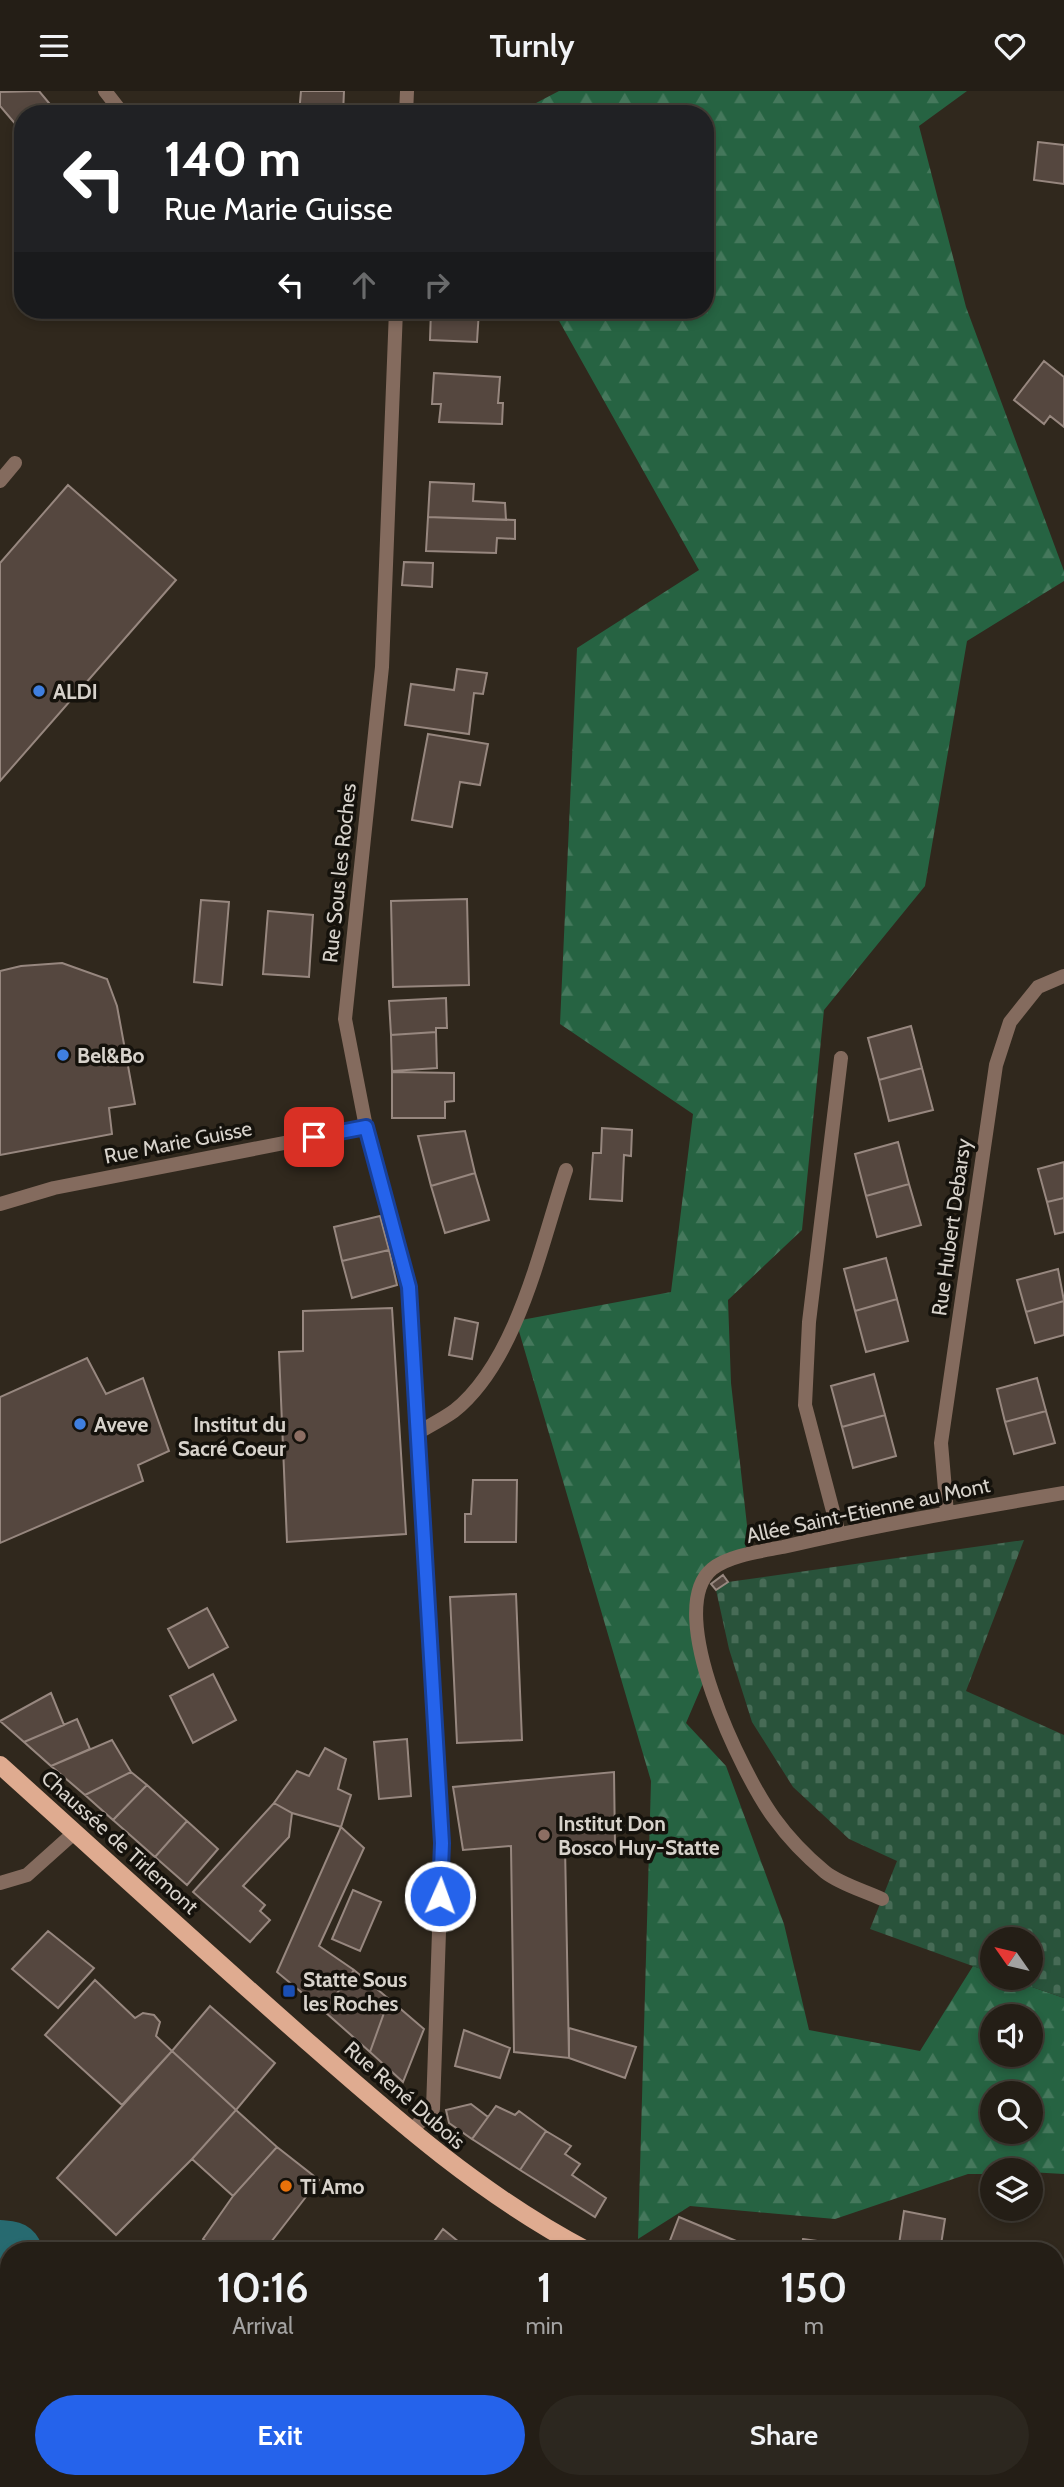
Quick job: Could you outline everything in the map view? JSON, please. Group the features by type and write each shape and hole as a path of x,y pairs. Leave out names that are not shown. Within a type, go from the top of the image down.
{"main road":[{"name":"Chaussée de Tirlemont","path":"0,1765 209,1953"},
{"name":"Rue René Dubois","path":"209,1953 410,2132 497,2198 571,2242"}],"street":[{"path":"105,91 116,105"},
{"name":"Rue Sous les Roches","path":"396,319 382,667 345,1019 366,1127 409,1287 442,1843 433,2109 410,2132"},
{"path":"0,481 15,463"},
{"name":"Rue Hubert Debarsy","path":"947,1513 941,1443 996,1065 1010,1022 1038,987 1064,976"},
{"path":"839,1534 805,1405 808,1322 841,1058"},
{"name":"Rue Marie Guisse","path":"0,1204 54,1188 366,1127"},
{"path":"417,1433 455,1410 490,1370 516,1321 566,1170"},
{"name":"Allée Saint-Etienne au Mont","path":"882,1899 826,1874 774,1818 732,1746 707,1674 695,1616 699,1589 712,1569 760,1552 947,1513 1064,1493"},
{"path":"0,1883 27,1875 75,1832"}],"green space":[{"path":"559,91 967,91 919,126 966,307 1064,571 1064,581 967,641 925,886 824,1010 802,1230 728,1300 731,1383 749,1543 735,1559 722,1564 699,1589 707,1674 686,1723 726,1766 784,1924 809,2030 920,2051 973,1966 980,1969 980,1990 1041,1990 1064,1998 1064,2174 1043,2173 1043,2158 980,2158 980,2174 968,2174 835,2219 690,2206 638,2239 651,1781 516,1321 671,1292 693,1114 560,1024 577,648 699,570 558,319 714,319 714,105 532,105"},
{"path":"1024,1540 966,1691 1064,1735 1064,1998 1041,1990 1043,1990 1043,1927 980,1927 980,1969 870,1929 897,1861 849,1839 793,1787 752,1722 729,1649 716,1590 728,1582"},
{"path":"0,2236 34,2242 0,2242"}],"building":[{"path":"39,91 51,105 14,105 14,122 0,106 0,92"},
{"path":"301,91 344,91 343,105 300,105"},
{"path":"1038,142 1064,145 1064,184 1034,180"},
{"path":"431,319 478,319 477,342 430,340"},
{"path":"1044,361 1064,377 1064,427 1050,416 1044,424 1014,400"},
{"path":"434,373 500,377 498,403 503,403 502,424 439,422 441,404 432,404"},
{"path":"430,482 474,484 473,501 505,503 506,520 428,517"},
{"name":"ALDI","path":"68,485 176,580 0,781 0,563"},
{"path":"428,517 515,520 515,539 497,538 496,553 426,551"},
{"path":"404,562 433,563 432,587 402,585"},
{"path":"457,669 487,673 483,694 474,693 469,734 405,725 411,684 454,690"},
{"path":"428,734 488,744 480,785 460,782 452,827 412,820"},
{"path":"467,899 469,985 393,987 391,901"},
{"path":"201,900 229,902 222,985 194,982"},
{"path":"268,911 313,915 309,977 263,974"},
{"name":"Bel&Bo","path":"62,963 107,979 117,1006 135,1104 109,1108 112,1134 0,1155 0,971 21,966"},
{"path":"446,998 447,1028 436,1028 436,1032 391,1035 389,1001"},
{"path":"911,1026 922,1068 879,1080 868,1038"},
{"path":"436,1032 437,1068 392,1071 391,1035"},
{"path":"922,1068 933,1110 889,1121 879,1080"},
{"path":"392,1072 454,1073 454,1101 445,1102 445,1118 392,1118"},
{"path":"602,1128 632,1130 631,1156 624,1155 622,1201 590,1199 593,1153 601,1153"},
{"path":"465,1131 475,1173 431,1186 418,1136"},
{"path":"898,1142 909,1184 866,1196 855,1154"},
{"path":"1064,1162 1064,1198 1047,1202 1038,1169"},
{"path":"475,1173 489,1220 445,1233 431,1186"},
{"path":"909,1184 921,1225 877,1237 866,1196"},
{"path":"1064,1198 1064,1232 1055,1234 1047,1202"},
{"path":"380,1216 389,1250 342,1261 334,1227"},
{"path":"389,1250 397,1285 352,1298 342,1261"},
{"path":"886,1258 897,1299 855,1311 844,1269"},
{"path":"1058,1269 1064,1301 1026,1312 1017,1280"},
{"path":"897,1299 908,1341 866,1352 855,1311"},
{"path":"1064,1301 1064,1335 1035,1343 1026,1312"},
{"path":"392,1308 406,1534 287,1542 279,1352 303,1351 303,1311"},
{"path":"455,1318 478,1323 472,1359 449,1355"},
{"name":"Aveve","path":"87,1358 106,1394 143,1378 169,1451 138,1465 143,1481 0,1543 0,1397"},
{"path":"874,1374 885,1415 842,1427 831,1386"},
{"path":"1037,1378 1046,1411 1005,1422 997,1389"},
{"path":"1046,1411 1055,1443 1014,1454 1005,1422"},
{"path":"885,1415 896,1456 853,1468 842,1427"},
{"path":"473,1480 517,1480 516,1542 465,1542 465,1514 471,1514"},
{"path":"723,1575 728,1582 716,1590 711,1584"},
{"path":"516,1594 522,1740 457,1743 450,1597"},
{"path":"207,1608 228,1647 189,1668 168,1629"},
{"path":"213,1674 236,1720 193,1743 170,1696"},
{"path":"51,1693 64,1725 24,1742 0,1721"},
{"path":"77,1719 90,1749 51,1766 24,1742"},
{"path":"407,1739 411,1796 379,1799 374,1742"},
{"path":"112,1740 131,1772 85,1795 51,1766"},
{"path":"325,1748 346,1759 338,1789 351,1795 341,1827 292,1813 274,1803 297,1771 309,1776"},
{"path":"131,1772 147,1785 113,1820 85,1795"},
{"path":"614,1772 615,1845 565,1846 569,2058 514,2052 511,1846 463,1850 453,1787"},
{"path":"147,1785 187,1821 155,1857 113,1820"},
{"path":"274,1803 292,1813 289,1837 243,1886 265,1905 260,1911 270,1920 250,1942 193,1892"},
{"path":"187,1821 218,1849 187,1885 155,1857"},
{"path":"341,1827 364,1848 319,1946 354,1970 324,2011 277,1972"},
{"path":"353,1890 381,1902 360,1951 332,1939"},
{"path":"48,1931 94,1968 58,2008 12,1969"},
{"path":"354,1970 389,1999 370,2052 324,2011"},
{"path":"95,1980 135,2018 143,2013 154,2015 160,2022 156,2036 172,2051 122,2105 45,2035"},
{"path":"389,1999 424,2029 403,2082 370,2052"},
{"path":"210,2006 275,2063 236,2110 172,2051"},
{"path":"569,2028 636,2047 625,2078 569,2058"},
{"path":"464,2030 510,2048 500,2078 455,2066"},
{"path":"172,2051 236,2110 192,2159 116,2235 57,2178"},
{"path":"471,2104 488,2117 472,2139 449,2123 446,2110"},
{"path":"496,2106 515,2115 519,2111 546,2131 520,2170 472,2139"},
{"path":"236,2110 277,2147 233,2196 192,2159"},
{"path":"546,2131 571,2146 565,2154 580,2164 572,2175 606,2198 595,2217 520,2170"},
{"path":"277,2147 319,2180 271,2242 207,2242 203,2239 233,2196"},
{"path":"904,2211 945,2219 941,2242 899,2242"},
{"path":"679,2217 739,2242 669,2242"},
{"path":"443,2229 459,2242 434,2242"},
{"path":"803,2239 825,2242 802,2242"}],"place":[{"name":"ALDI","path":"39,691"},
{"name":"Bel&Bo","path":"63,1055"},
{"name":"Aveve","path":"80,1424"},
{"name":"Institut du Sacré Coeur","path":"300,1436"},
{"name":"Institut Don Bosco Huy-Statte","path":"544,1835"},
{"name":"Statte Sous les Roches","path":"289,1991"},
{"name":"Ti Amo","path":"286,2186"}],"route":[{"path":"314,1137 366,1127 409,1287 442,1843 440,1896"}]}
